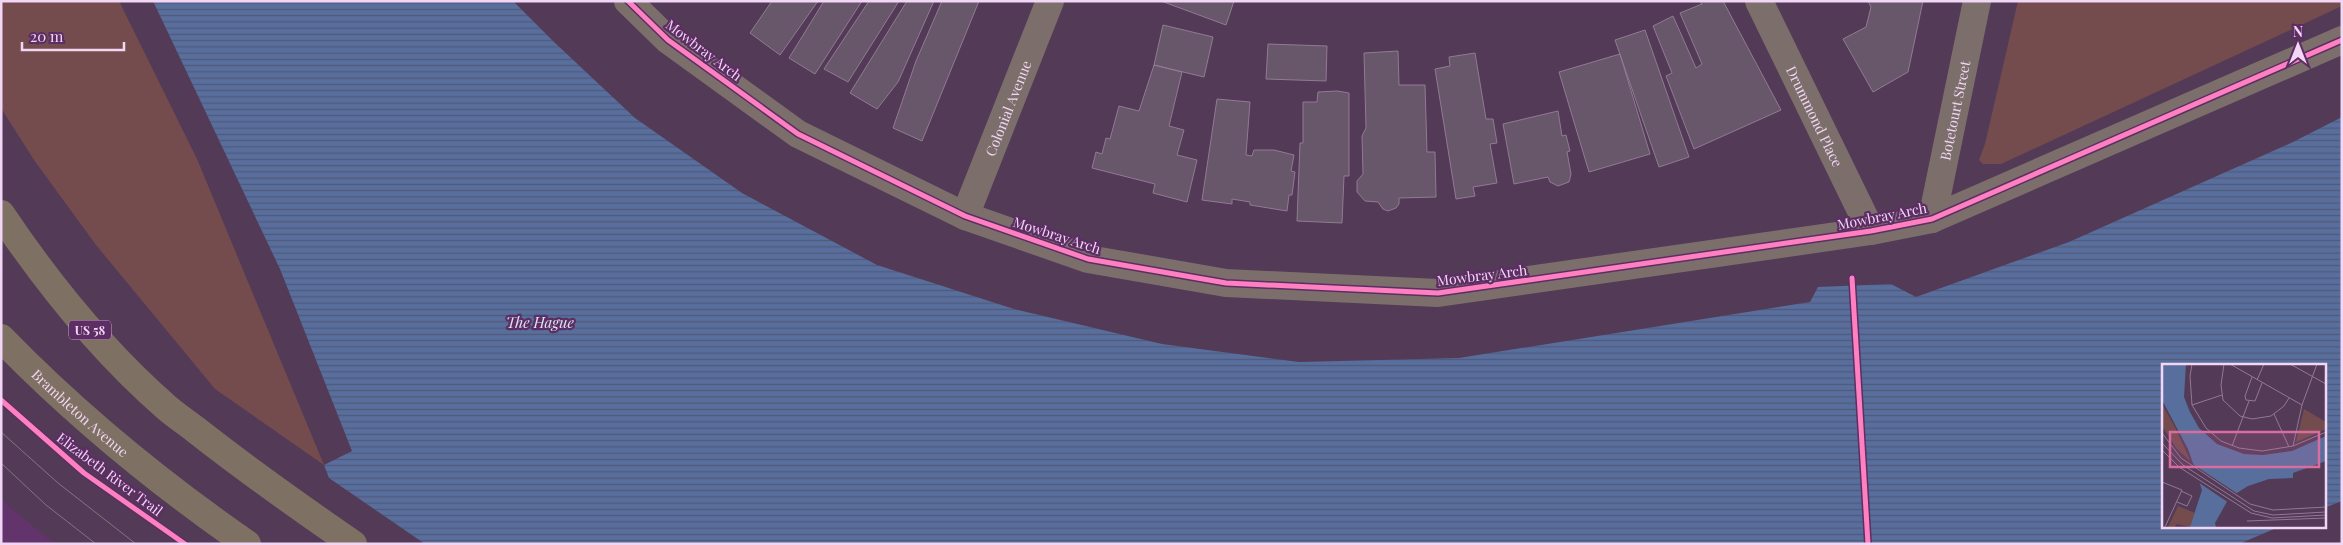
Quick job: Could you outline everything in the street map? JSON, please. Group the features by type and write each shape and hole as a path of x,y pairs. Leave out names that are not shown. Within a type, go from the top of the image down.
{"main road":[{"name":"US 58","path":"1,214 49,281 78,317 137,381 167,408 266,484 352,544"},
{"name":"Brambleton Avenue","path":"1,338 71,406 118,446 205,515 247,544"}],"street":[{"name":"Mowbray Arch","path":"628,1 668,40 798,134 965,216 1088,258 1226,283 1438,293 1871,231 1932,219 2342,40"},
{"name":"Colonial Avenue","path":"965,216 1050,1"},
{"name":"Drummond Place","path":"1758,1 1871,231"},
{"name":"Botetourt Street","path":"1932,219 1978,1"}],"shaded area":[{"path":"1,1 119,1 197,159 324,465 215,389 96,245 34,160 1,108"},
{"path":"2018,1 2342,1 2342,6 2001,164 1983,164 1979,160 1985,144"},
{"path":"1,499 13,510 55,544 1,544"}],"water":[{"name":"The Hague","path":"153,1 513,1 635,118 742,193 877,265 1014,309 1162,344 1299,362 1459,358 1810,302 1818,287 1891,284 1916,297 2069,242 2293,142 2342,117 2342,501 2326,507 2326,364 2162,364 2162,528 2276,528 2239,544 354,544 324,465 352,451 280,269"}],"pier":[{"path":"326,476 425,544 351,544"}],"building":[{"path":"772,1 818,1 780,55 750,33"},
{"path":"824,1 862,1 815,74 789,58"},
{"path":"869,1 899,1 848,82 824,69"},
{"path":"907,1 934,1 898,82 877,109 850,93"},
{"path":"942,1 979,1 922,141 893,128 916,61"},
{"path":"1161,1 1234,1 1226,25"},
{"path":"1700,1 1723,1 1781,110 1694,149 1666,76 1672,73 1653,26 1673,16 1696,68 1702,64 1680,13 1702,4"},
{"path":"1868,1 1923,1 1908,72 1873,92 1843,39 1866,27 1871,7"},
{"path":"1163,25 1213,37 1204,77 1154,65"},
{"path":"1645,30 1689,157 1659,167 1615,40"},
{"path":"1268,44 1327,46 1326,81 1266,79"},
{"path":"1398,51 1399,85 1425,85 1427,152 1435,152 1436,197 1399,198 1399,204 1396,208 1388,211 1383,209 1378,202 1365,201 1357,192 1357,181 1363,174 1362,136 1366,128 1364,53"},
{"path":"1475,53 1486,119 1493,119 1497,143 1490,144 1497,183 1473,187 1475,196 1456,199 1435,69 1450,66 1449,57"},
{"path":"1620,54 1650,154 1589,172 1559,72"},
{"path":"1154,65 1182,72 1169,126 1184,130 1177,155 1197,160 1187,202 1153,193 1155,184 1092,168 1096,152 1102,154 1106,138 1110,139 1119,106 1139,111"},
{"path":"1337,91 1349,93 1349,176 1344,176 1342,223 1297,221 1300,143 1303,143 1303,102 1317,102 1318,92"},
{"path":"1217,99 1250,102 1246,155 1252,156 1254,150 1274,150 1294,155 1291,171 1295,172 1292,195 1289,195 1287,211 1250,205 1250,202 1232,199 1232,204 1202,200"},
{"path":"1558,111 1562,136 1566,135 1570,151 1567,152 1571,174 1569,182 1558,186 1550,182 1548,177 1514,184 1503,124"}],"tram line":[{"path":"1,432 58,483 136,544"},
{"path":"1,463 46,505 96,544"}],"cycle path":[{"path":"628,1 668,40 798,134 965,216 1088,259 1226,283 1438,293 1871,231 1932,219 2342,40"},
{"path":"1852,278 1868,544"},
{"name":"Elizabeth River Trail","path":"1,400 84,473 185,544"}]}
